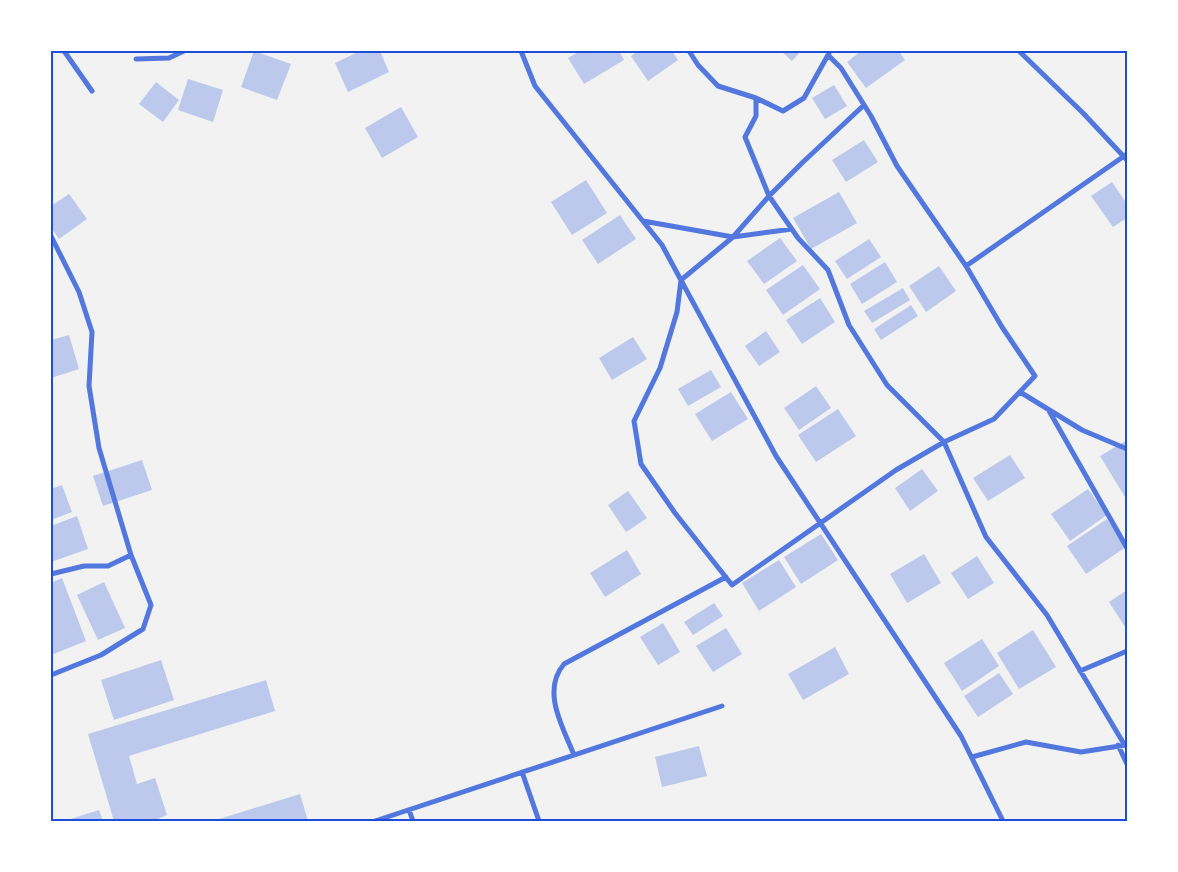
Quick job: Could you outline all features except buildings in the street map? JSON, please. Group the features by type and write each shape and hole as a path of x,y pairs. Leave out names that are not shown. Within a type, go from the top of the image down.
{"street":[{"path":"64,51 92,91"},
{"path":"136,59 169,58 184,51"},
{"path":"521,51 535,86 662,245 776,456 962,736 1003,821"},
{"path":"689,51 698,65 718,86 756,98 783,111 804,98 829,53 841,68 864,105 897,166 966,266 1002,327 1035,376 994,419 944,442 896,470 732,585 675,513 641,464 634,421 660,368 677,312 681,280 733,237 769,196 864,105"},
{"path":"966,266 1126,157 1019,51"},
{"path":"756,98 756,116 745,137 769,196 798,238 828,270 849,325 887,385 944,442 986,537 1047,615 1123,745 1127,764"},
{"path":"643,221 733,237 792,229"},
{"path":"51,236 79,292 92,332 89,386 99,448 131,555 150,606 143,629 101,655 51,675"},
{"path":"1020,392 1082,430 1127,449"},
{"path":"1048,409 1127,548"},
{"path":"51,574 84,566 108,566 131,555"},
{"path":"574,755 554,702 553,684 558,671 564,664 726,577"},
{"path":"1080,671 1127,651"},
{"path":"375,821 722,706"},
{"path":"972,757 1026,742 1082,752 1123,745"},
{"path":"522,772 539,821"},
{"path":"409,810 413,821"}]}
